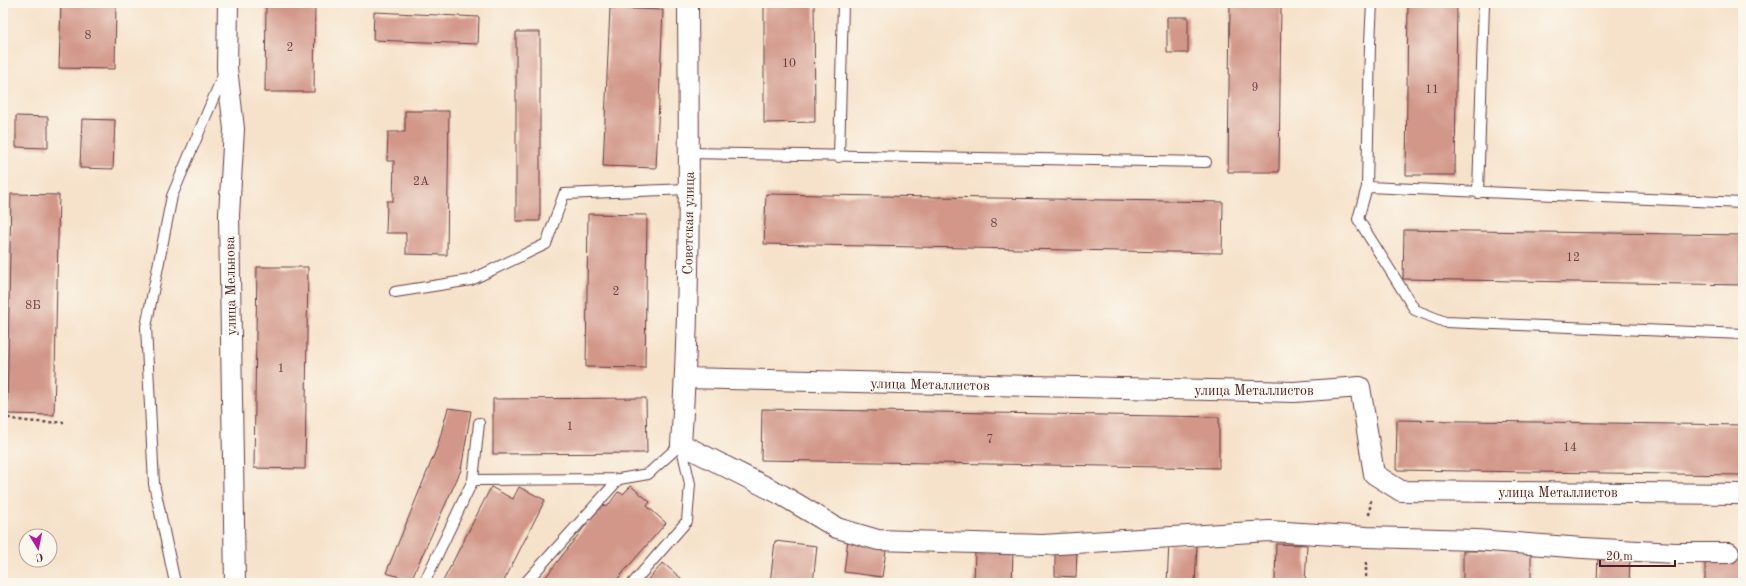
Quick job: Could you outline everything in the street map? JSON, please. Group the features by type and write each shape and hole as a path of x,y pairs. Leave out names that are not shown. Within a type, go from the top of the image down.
{"street":[{"name":"улица Мельнова","path":"228,3 227,68 234,129 229,215 234,576"},
{"name":"Советская улица","path":"681,444 685,378 689,153 688,3"},
{"name":"улица Металлистов","path":"685,378 1294,392 1360,387 1374,474 1401,491 1743,494"},
{"path":"681,444 782,495 837,528 878,540 1043,545 1269,531 1367,537 1476,540 1675,553 1729,553"}],"lane":[{"path":"838,157 843,3"},
{"path":"1372,3 1367,187 1358,219 1415,310 1445,322 1743,334"},
{"path":"1478,193 1484,3"},
{"path":"175,583 154,484 146,327 172,196 227,68"},
{"path":"689,153 838,157 1206,162"},
{"path":"1367,187 1478,193 1743,203"},
{"path":"395,292 471,280 546,244 564,194 688,189"},
{"path":"424,583 473,480 479,423"},
{"path":"473,480 619,479 648,474 681,444 690,484 687,521 633,583"},
{"path":"525,583 619,479"}],"path":[{"path":"3,408 5,417 33,422 64,422"}],"building":[{"path":"61,3 116,3 115,69 59,68"},
{"path":"266,3 315,3 314,92 265,92"},
{"path":"764,3 814,3 815,122 764,123"},
{"path":"1230,3 1281,3 1279,172 1228,172"},
{"path":"1408,3 1457,3 1455,175 1406,175"},
{"path":"610,8 663,10 656,168 603,166"},
{"path":"374,12 479,17 478,44 373,40"},
{"path":"1167,17 1188,17 1188,53 1167,53"},
{"path":"516,32 540,32 540,221 516,221"},
{"path":"405,111 449,111 447,255 406,254 406,233 386,233 387,201 393,201 394,161 387,161 388,132 405,132"},
{"path":"16,116 48,117 48,148 16,147"},
{"path":"82,119 115,120 113,169 80,168"},
{"path":"11,194 59,195 54,415 7,414"},
{"path":"766,194 1223,202 1222,253 764,244"},
{"path":"588,214 647,215 645,368 586,367"},
{"path":"1404,230 1743,235 1743,285 1403,279"},
{"path":"257,267 308,267 305,469 254,468"},
{"path":"646,398 647,453 493,454 493,399"},
{"path":"448,408 471,411 461,470 411,580 386,573 438,445"},
{"path":"762,409 1219,417 1219,468 761,460"},
{"path":"1397,420 1743,425 1743,475 1396,470"},
{"path":"631,486 650,502 647,506 666,523 614,583 541,583 602,504 607,507 618,492 623,494"},
{"path":"491,487 513,499 519,487 545,500 503,583 442,583"},
{"path":"848,539 887,544 882,577 844,572"},
{"path":"775,541 817,546 813,583 770,583"},
{"path":"1169,544 1197,545 1195,583 1167,583"},
{"path":"1276,544 1307,545 1305,583 1275,582"},
{"path":"1055,547 1077,548 1076,577 1055,576"},
{"path":"975,551 1013,552 1012,583 974,583"},
{"path":"1463,551 1531,551 1531,583 1463,583"},
{"path":"1598,554 1630,555 1629,583 1597,583"},
{"path":"1705,557 1742,557 1741,583 1705,583"},
{"path":"663,563 682,579 678,583 645,583"}]}
